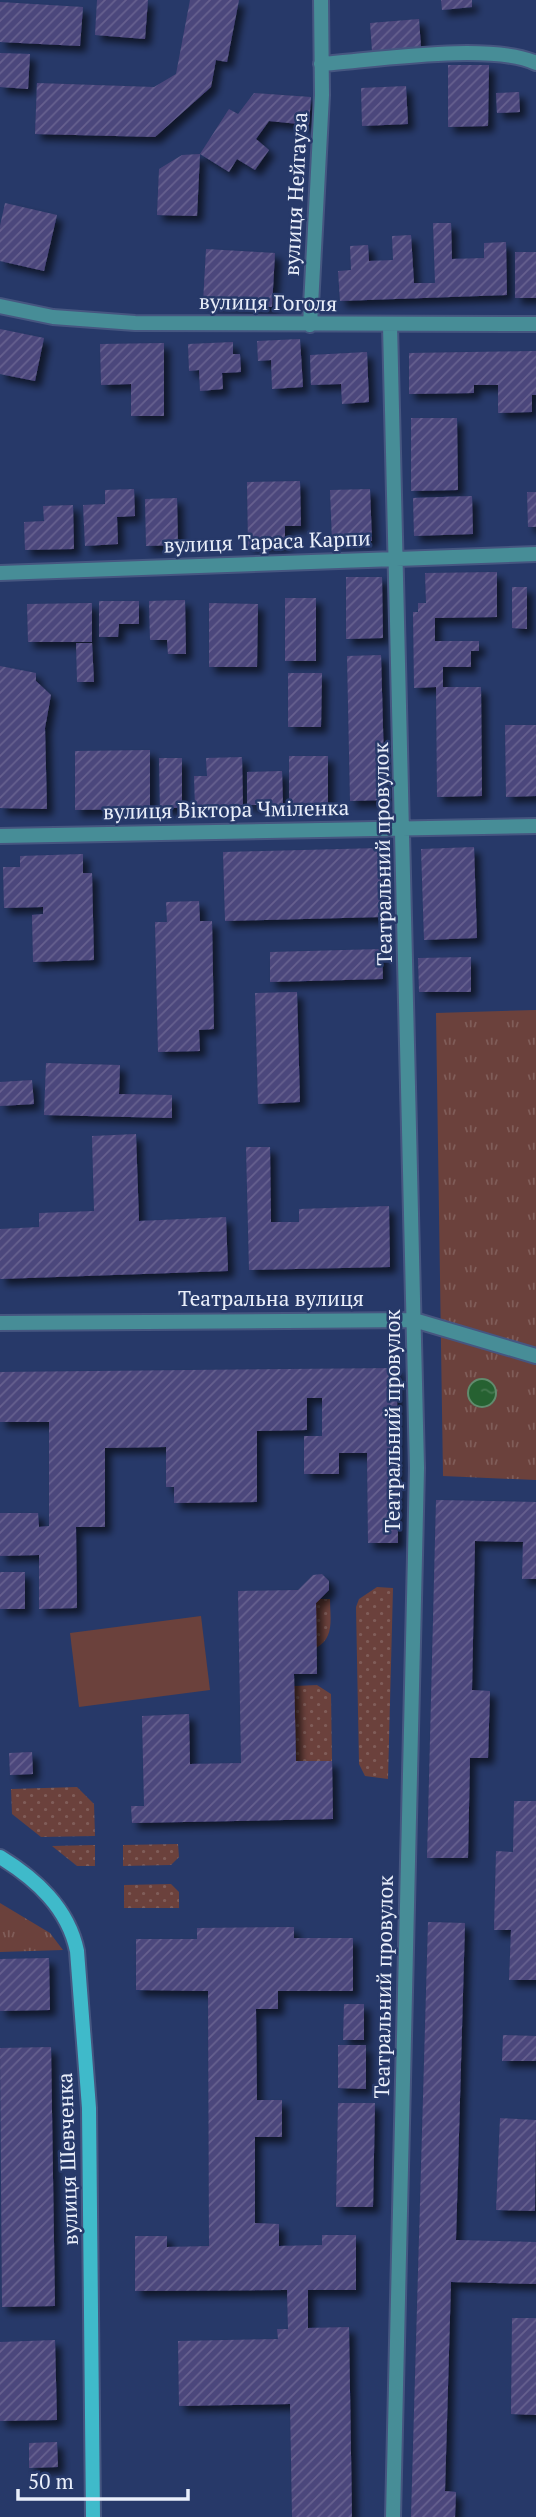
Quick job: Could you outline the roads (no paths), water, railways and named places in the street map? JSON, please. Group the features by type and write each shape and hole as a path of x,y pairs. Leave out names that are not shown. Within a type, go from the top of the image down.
{"main road":[{"name":"вулиця Шевченка","path":"0,1857 35,1881 50,1897 72,1930 77,1951 89,2108 93,2517"},
{"name":"вулиця Шевченка","path":"93,2492 100,2517"}],"street":[{"name":"вулиця Нейгауза","path":"310,325 321,64 321,0"},
{"path":"321,64 483,53 521,56 536,63"},
{"name":"вулиця Гоголя","path":"0,306 53,317 135,323 536,324"},
{"name":"Театральний провулок","path":"390,325 417,1468 393,2517"},
{"name":"вулиця Тараса Карпи","path":"0,573 536,554"},
{"name":"вулиця Віктора Чміленка","path":"0,836 536,827"},
{"name":"Театральна вулиця","path":"0,1323 414,1320 536,1356"}],"water":[{"path":"482,1379 492,1383 496,1393 492,1403 482,1407 472,1403 468,1393 472,1383"}]}
